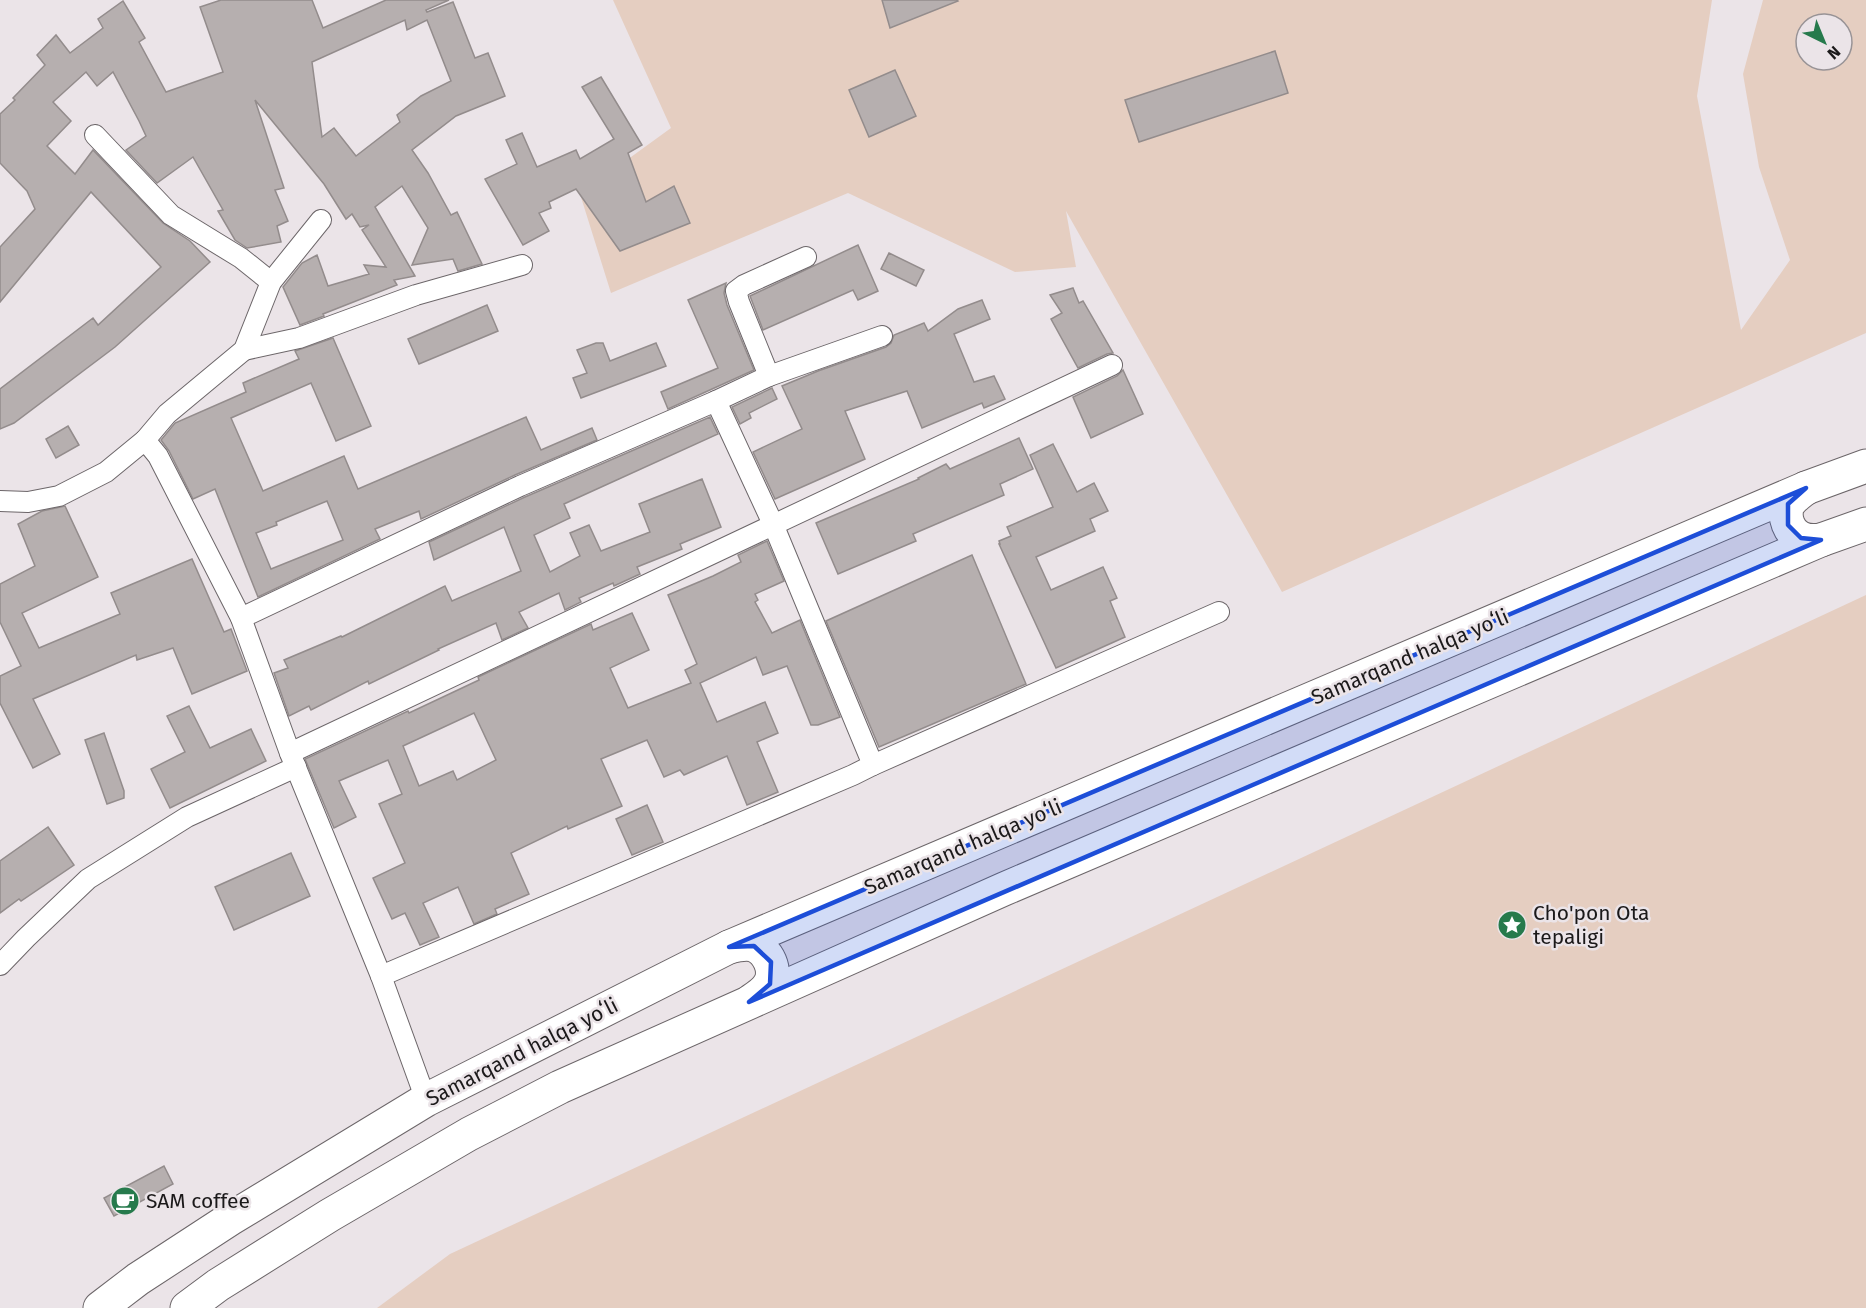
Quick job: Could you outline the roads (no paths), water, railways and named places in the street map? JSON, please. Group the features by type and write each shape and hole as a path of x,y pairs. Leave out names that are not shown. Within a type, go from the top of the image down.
{"highway":[{"name":"Samarqand halqa yoʻli","path":"100,1308 138,1279 230,1219 426,1100 729,947 1806,488 1866,465"},
{"path":"1806,488 1788,504 1786,515 1788,525 1793,533 1801,538 1821,540"},
{"path":"187,1308 218,1285 330,1215 469,1134 560,1087 1004,889 1821,540 1866,524"},
{"path":"729,947 742,944 754,945 765,953 771,962 770,984 749,1002"}],"street":[{"path":"94,135 171,215 241,258 271,282"},
{"path":"244,350 271,282 321,220"},
{"path":"770,376 736,291 744,285 806,257"},
{"path":"0,501 28,502 59,496 106,472 145,440 167,414 244,350 299,338 416,295 522,266"},
{"path":"241,618 520,486 770,376 882,336"},
{"path":"0,965 88,879 187,817 293,760 773,524 1112,365"},
{"path":"716,400 773,524 873,765"},
{"path":"145,440 158,456 241,618 293,760 381,976 426,1100"},
{"path":"381,976 853,775 1219,612"}],"place":[{"name":"Cho'pon Ota tepaligi","path":"1512,925"},
{"name":"SAM coffee","path":"125,1201"}]}
